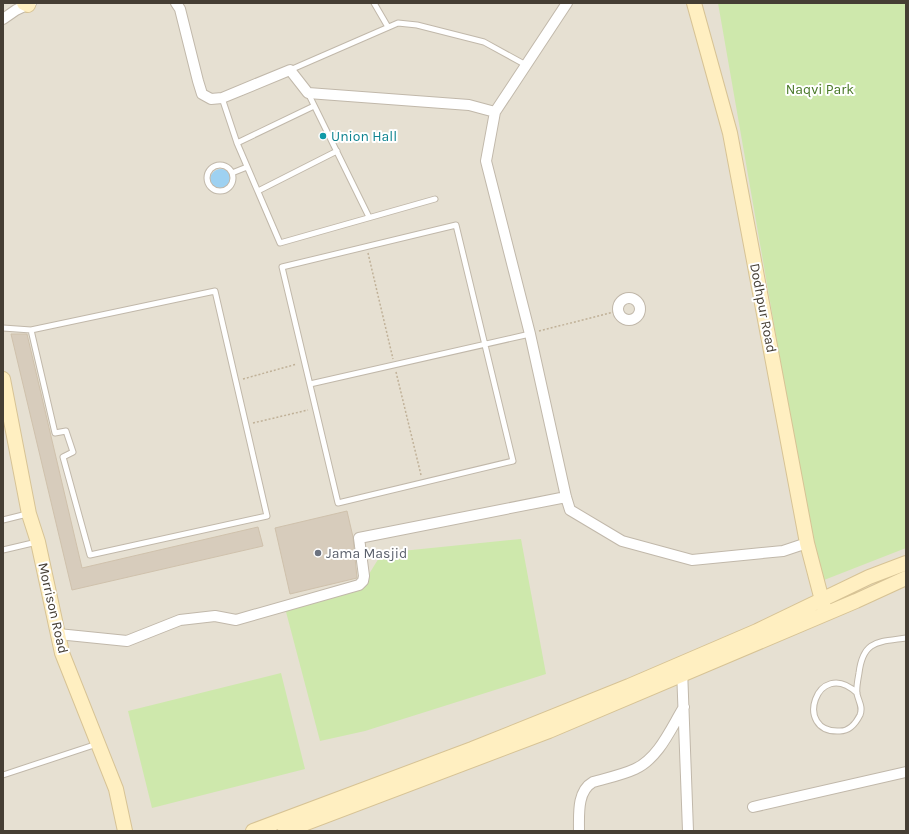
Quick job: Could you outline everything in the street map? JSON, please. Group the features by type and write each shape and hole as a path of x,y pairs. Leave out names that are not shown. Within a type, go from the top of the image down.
{"main road":[{"name":"Dodhpur Road","path":"694,3 730,133 807,543 825,614"},
{"name":"Morrison Road","path":"3,379 4,397 29,514 38,542 62,653 116,789 125,831"},
{"path":"285,831 549,731 681,669 869,577 906,563"},
{"path":"253,831 825,614 906,578"}],"street":[{"path":"176,3 180,9 202,94 211,98 222,98 290,70 308,93 469,105 495,112"},
{"path":"567,3 495,112 486,161 530,334 570,510 622,541 692,560 784,551 807,543"},
{"path":"3,19 28,4"},
{"path":"58,634 127,641 180,620 215,616 236,620 359,585 363,581 364,576 359,538 566,497"},
{"path":"681,669 684,707 685,792 688,831"},
{"path":"579,831 579,812 584,790 588,785 593,782 635,769 647,761 656,752 684,707"},
{"path":"753,807 906,772"}],"lane":[{"path":"374,3 388,27"},
{"path":"290,70 398,22 417,25 484,42 526,65"},
{"path":"308,93 369,217"},
{"path":"222,98 237,143 280,243 435,199"},
{"path":"237,143 314,106"},
{"path":"258,191 337,151"},
{"path":"215,166 225,166 232,174 232,184 225,191 215,191 208,183 208,173 210,169 215,166"},
{"path":"232,174 247,167"},
{"path":"456,225 485,344 513,461 338,503 282,267 456,225"},
{"path":"3,328 31,330 215,291 267,516 90,555 62,457 73,452 66,431 55,433 31,330"},
{"path":"310,384 530,334"},
{"path":"3,520 29,514"},
{"path":"3,550 38,542"},
{"path":"857,693 850,687 841,684 832,684 823,688 813,703 814,713 818,722 824,728 833,731 843,731 851,727 858,720 861,712 861,702 857,693 860,663 865,650 872,644 906,638"},
{"path":"3,774 98,744"}],"path":[{"path":"530,334 618,311"},
{"path":"236,380 304,362"},
{"path":"246,425 315,408"}],"shaded area":[{"path":"3,3 906,3 906,831 3,831"}],"green space":[{"name":"Naqvi Park","path":"718,3 906,3 906,548 819,582"},
{"path":"521,539 546,674 365,731 320,741 285,608 361,587 382,553"},
{"path":"281,673 305,769 152,808 128,711"}],"water":[{"path":"221,169 229,172 232,180 229,188 221,191 213,188 210,180 213,172"}],"building":[{"path":"11,334 27,334 82,568 258,527 263,546 72,590"},
{"name":"Jama Masjid","path":"347,511 353,537 357,578 290,594 275,528"}],"place":[{"name":"Union Hall","path":"323,136"},
{"name":"Jama Masjid","path":"318,553"}]}
